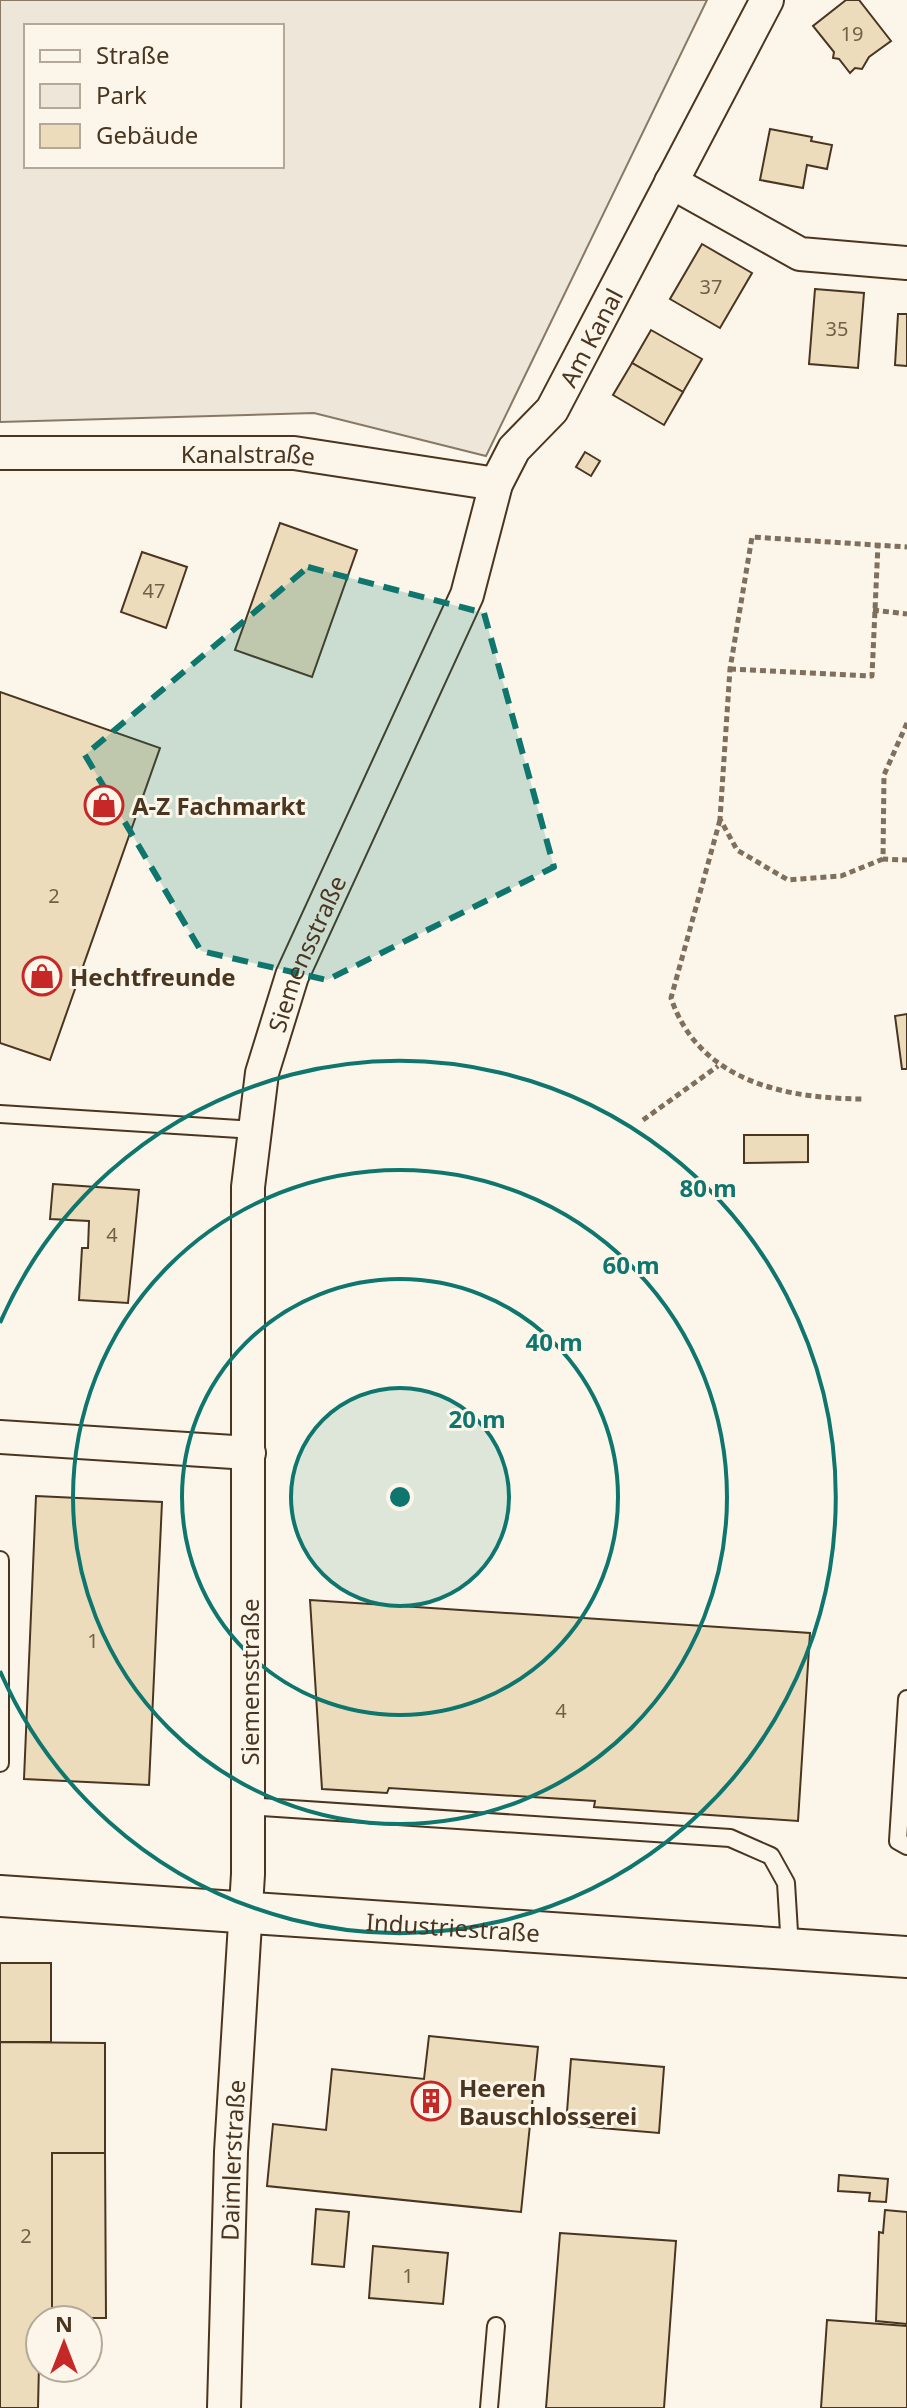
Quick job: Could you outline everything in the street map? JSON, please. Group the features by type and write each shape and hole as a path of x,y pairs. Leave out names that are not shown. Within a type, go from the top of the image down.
{"street":[{"name":"Am Kanal","path":"496,484 514,449 552,410 767,0"},
{"path":"671,182 800,254 907,263"},
{"name":"Kanalstraße","path":"0,453 174,450 294,453 496,484"},
{"name":"Siemensstraße","path":"247,1912 248,1187 262,1073 292,976 467,595 496,484"},
{"path":"0,1437 249,1453"},
{"name":"Industriestraße","path":"0,1896 907,1957"},
{"name":"Daimlerstraße","path":"224,2408 231,2152 247,1912"}],"lane":[{"path":"0,1114 255,1130"},
{"path":"0,1560 0,1763"},
{"path":"907,1699 898,1841 907,1846"},
{"path":"248,1806 730,1838 771,1856 786,1883 791,1949"},
{"path":"489,2408 496,2326"}],"path":[{"path":"865,1099 820,1099 759,1086 718,1066 679,1021 671,998 720,819 730,669 752,537 907,547"},
{"path":"730,669 872,676 878,544"},
{"path":"873,610 907,614"},
{"path":"883,859 884,775 907,723"},
{"path":"720,819 737,850 788,880 841,876 883,859 907,860"},
{"path":"643,1120 718,1066"}],"highlighted area":[{"path":"308,567 484,613 554,867 327,980 201,951 85,755"}],"green space":[{"path":"0,0 707,0 486,456 314,413 0,422"}],"building":[{"path":"846,0 859,0 891,41 869,57 862,69 855,68 850,73 839,59 833,58 834,52 813,26"},
{"path":"770,129 812,137 811,141 832,145 827,169 807,165 803,188 760,180"},
{"path":"702,244 752,273 720,328 670,299"},
{"path":"815,289 864,293 858,368 809,364"},
{"path":"898,314 907,314 907,366 895,365"},
{"path":"651,330 702,359 683,392 632,363"},
{"path":"632,363 683,392 664,425 613,395"},
{"path":"585,452 600,461 591,476 576,467"},
{"path":"280,523 357,550 312,677 235,650"},
{"path":"142,552 187,567 166,628 121,612"},
{"path":"0,692 160,748 50,1060 0,1043"},
{"path":"907,1014 907,1069 902,1069 895,1016"},
{"path":"744,1135 808,1135 808,1162 744,1163"},
{"path":"53,1184 139,1190 128,1303 79,1300 82,1248 88,1248 89,1221 50,1219"},
{"path":"36,1496 162,1502 149,1785 24,1779"},
{"path":"310,1600 810,1633 798,1821 594,1807 595,1801 389,1788 387,1793 322,1789"},
{"path":"0,1963 51,1963 51,2042 0,2042"},
{"name":"Heeren Bauschlosserei","path":"429,2036 538,2047 521,2212 267,2186 273,2124 326,2130 332,2069 424,2079"},
{"path":"0,2042 105,2043 105,2153 52,2153 52,2304 24,2304 24,2384 39,2384 38,2408 0,2408"},
{"path":"571,2059 664,2067 659,2133 566,2125"},
{"path":"52,2153 105,2153 106,2318 104,2304 52,2304"},
{"path":"839,2175 888,2179 886,2202 869,2201 870,2193 838,2191"},
{"path":"316,2209 349,2212 344,2267 312,2264"},
{"path":"885,2210 907,2212 907,2324 876,2321 879,2232 883,2233"},
{"path":"560,2233 676,2241 664,2408 546,2408"},
{"path":"373,2246 448,2253 443,2304 369,2298"},
{"path":"827,2320 907,2326 907,2408 821,2408"}],"place":[{"name":"A-Z Fachmarkt","path":"104,805"},
{"name":"Hechtfreunde","path":"42,976"},
{"name":"Heeren Bauschlosserei","path":"431,2101"}]}
